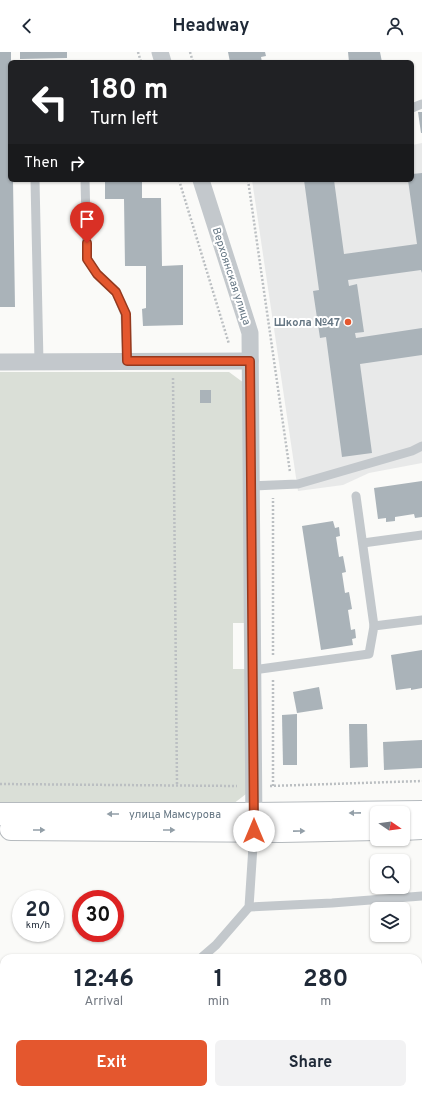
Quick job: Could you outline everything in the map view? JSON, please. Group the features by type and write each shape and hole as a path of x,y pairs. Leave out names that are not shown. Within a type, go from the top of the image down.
{"main road":[{"name":"улица Мамсурова","path":"0,829 254,823 422,812"},
{"name":"улица Мамсурова","path":"0,814 370,829"},
{"path":"410,828 422,828"}],"street":[{"name":"Верхоянская улица","path":"202,182 250,333 242,361 251,486 254,823"},
{"path":"0,362 242,361"}],"lane":[{"path":"35,182 39,362"},
{"path":"85,182 87,259 97,274 116,292 126,314 127,361"},
{"path":"251,486 291,485 305,482 412,451 422,446"},
{"path":"253,670 369,654 374,626 356,496"},
{"path":"363,543 422,535"},
{"path":"374,626 422,620"},
{"path":"206,954 216,945 248,907 254,823"},
{"path":"248,907 332,903 422,896"}],"path":[{"path":"180,182 242,361"},
{"path":"248,182 291,485"},
{"path":"173,361 177,785"},
{"path":"273,485 273,786"},
{"path":"236,778 236,786"},
{"path":"0,784 254,787 422,781"}],"shaded area":[{"name":"Школа №47","path":"422,143 422,463 369,473 343,485 298,491 252,182 414,182 414,145"},
{"path":"0,372 229,372 244,383 245,623 233,623 233,669 246,669 246,794 233,804 0,803"}],"building":[{"path":"0,52 11,52 11,60 8,60 8,182 13,182 15,307 0,307"},
{"path":"20,52 67,52 67,58 20,59"},
{"path":"228,52 265,52 266,56 261,57 262,60 230,60"},
{"path":"348,52 380,52 382,60 349,60"},
{"path":"418,112 422,112 422,133 421,133"},
{"path":"422,173 422,273 421,270 348,280 349,286 357,284 364,332 355,333 356,338 422,328 422,355 360,364 372,453 342,457 326,337 320,338 313,291 319,290 304,182 334,182 344,254 417,244 408,182 414,182 414,174"},
{"path":"105,182 142,182 142,198 161,198 162,266 183,265 183,325 143,326 142,309 146,308 146,266 125,266 124,199 105,199"},
{"path":"200,390 211,390 211,403 200,403"},
{"path":"422,481 422,517 415,518 414,514 395,517 395,521 386,522 386,518 378,519 374,488"},
{"path":"333,521 335,528 339,527 340,536 336,537 339,557 343,556 346,572 342,573 345,593 349,592 352,609 348,610 351,630 355,629 356,638 352,639 353,645 321,650 302,526"},
{"path":"422,650 422,688 396,690 391,655"},
{"path":"319,687 323,709 297,713 293,692"},
{"path":"297,714 297,765 283,765 282,715"},
{"path":"349,724 367,724 368,767 350,768"},
{"path":"422,740 422,768 384,770 383,742"}],"place":[{"name":"Школа №47","path":"348,322"}],"route":[{"path":"87,243 87,259 97,274 116,292 126,314 127,361 250,361 254,831"}]}
